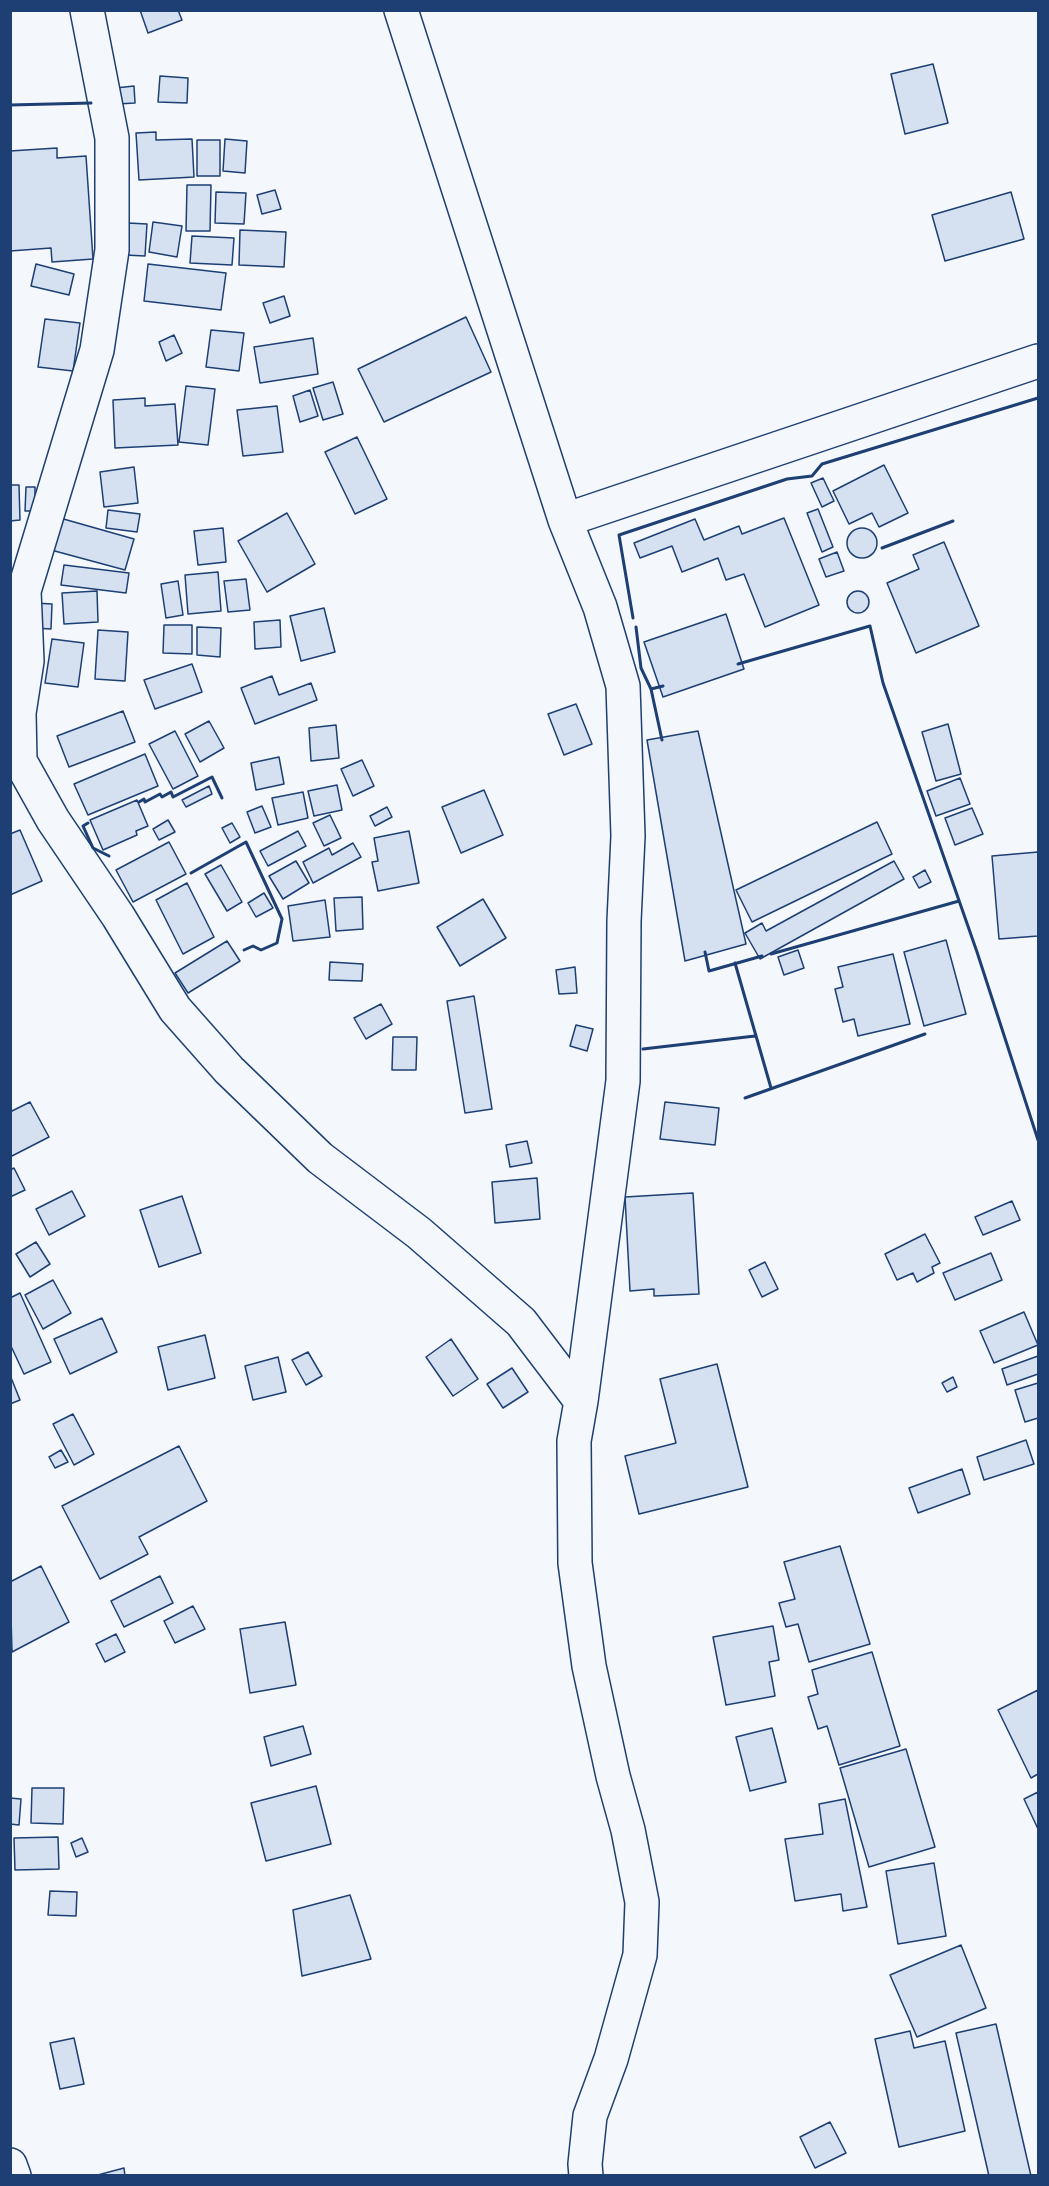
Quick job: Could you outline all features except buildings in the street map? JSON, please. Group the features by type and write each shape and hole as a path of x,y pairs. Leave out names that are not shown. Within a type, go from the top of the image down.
{"street":[{"path":"87,10 112,138 112,250 97,350 24,591 27,661 19,713 15,762 118,916 175,1009 229,1070 320,1158 419,1233 521,1322 582,1401"},
{"path":"401,10 565,520 600,607 623,686 628,836 624,921 623,1081 582,1401 574,1441 575,1563 589,1666 613,1776 628,1830 642,1902 640,1955 610,2059 590,2116 586,2175"},
{"path":"565,520 1038,361"},
{"path":"10,2164 14,2175"}],"wall":[{"path":"10,105 91,103"},
{"path":"633,618 619,535 787,479 812,476 822,464 1038,398"},
{"path":"882,548 953,521"},
{"path":"738,664 870,626 883,683 977,952 1038,1140"},
{"path":"636,627 641,668 651,689 662,740"},
{"path":"651,689 663,686"},
{"path":"139,802 144,799 145,802 160,794 162,797 171,792 173,797 212,777 222,798"},
{"path":"88,823 83,826 93,848 109,856"},
{"path":"191,873 246,842 282,919 277,943 261,950 253,946 244,950"},
{"path":"771,954 959,901"},
{"path":"705,952 709,971 762,956"},
{"path":"735,963 771,1088"},
{"path":"745,1098 925,1034"},
{"path":"643,1049 755,1036"}]}
